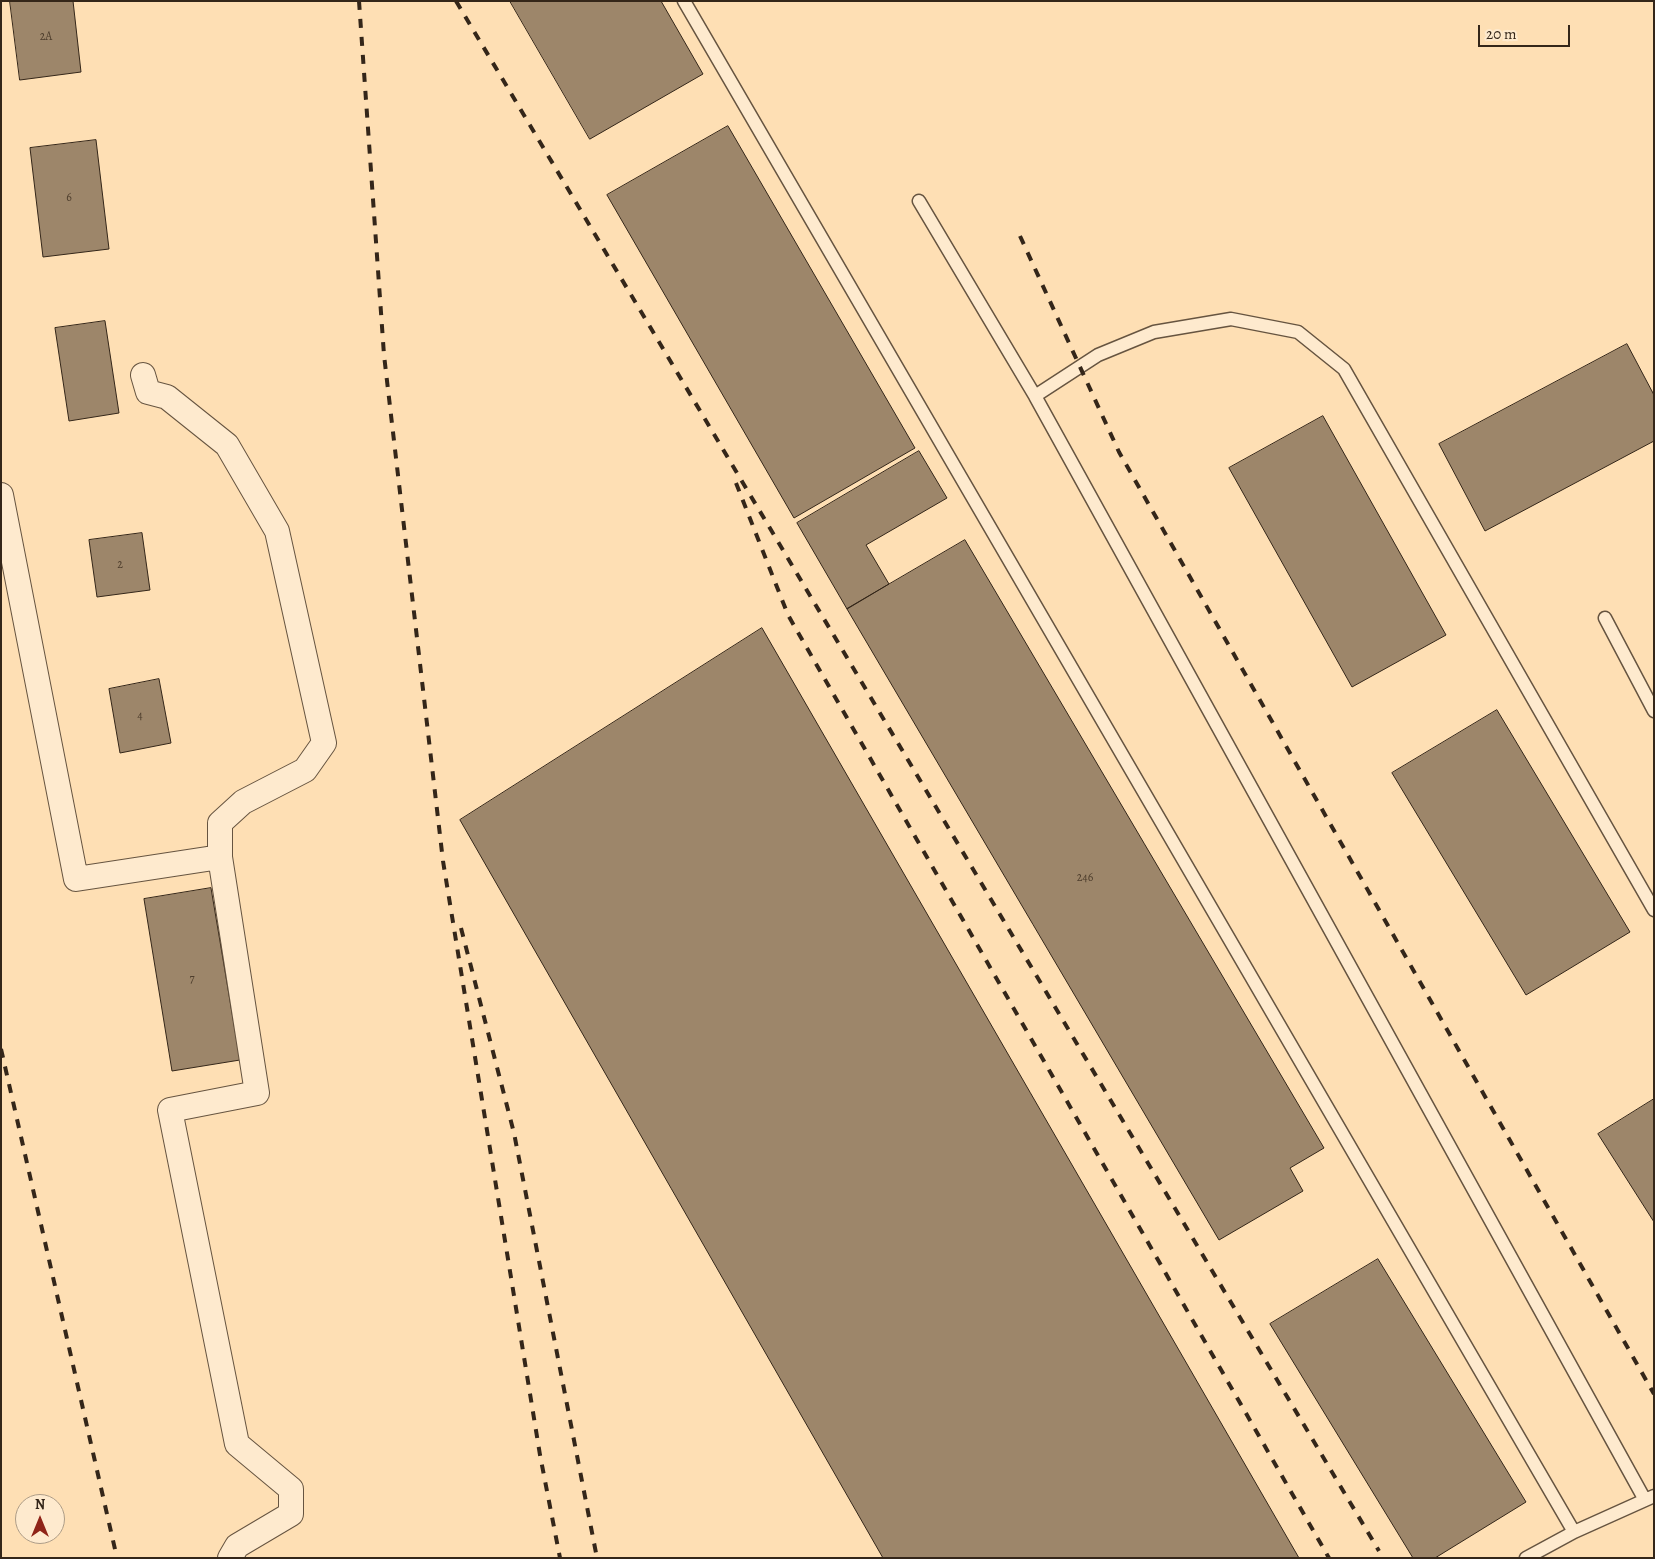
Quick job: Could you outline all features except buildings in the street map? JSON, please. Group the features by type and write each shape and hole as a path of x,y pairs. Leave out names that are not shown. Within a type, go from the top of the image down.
{"street":[{"path":"143,375 148,392 167,397 227,445 277,531 324,743 305,770 243,802 220,823 220,857 258,1093 170,1110 237,1444 291,1489 291,1514 237,1546 230,1558"},
{"path":"1,495 76,879 220,857"}],"lane":[{"path":"684,1 1574,1532"},
{"path":"919,201 1035,396 1649,1498 1574,1532 1526,1558"},
{"path":"1035,396 1098,355 1154,332 1231,319 1298,332 1344,369 1654,910"},
{"path":"1605,618 1654,711"}],"railway":[{"path":"359,1 384,355 443,861 540,1455 560,1558"},
{"path":"456,1 1379,1551"},
{"path":"1020,236 1119,452 1654,1394"},
{"path":"736,483 788,615 1329,1558"},
{"path":"461,928 514,1133 597,1558"},
{"path":"1,1049 117,1558"}]}
